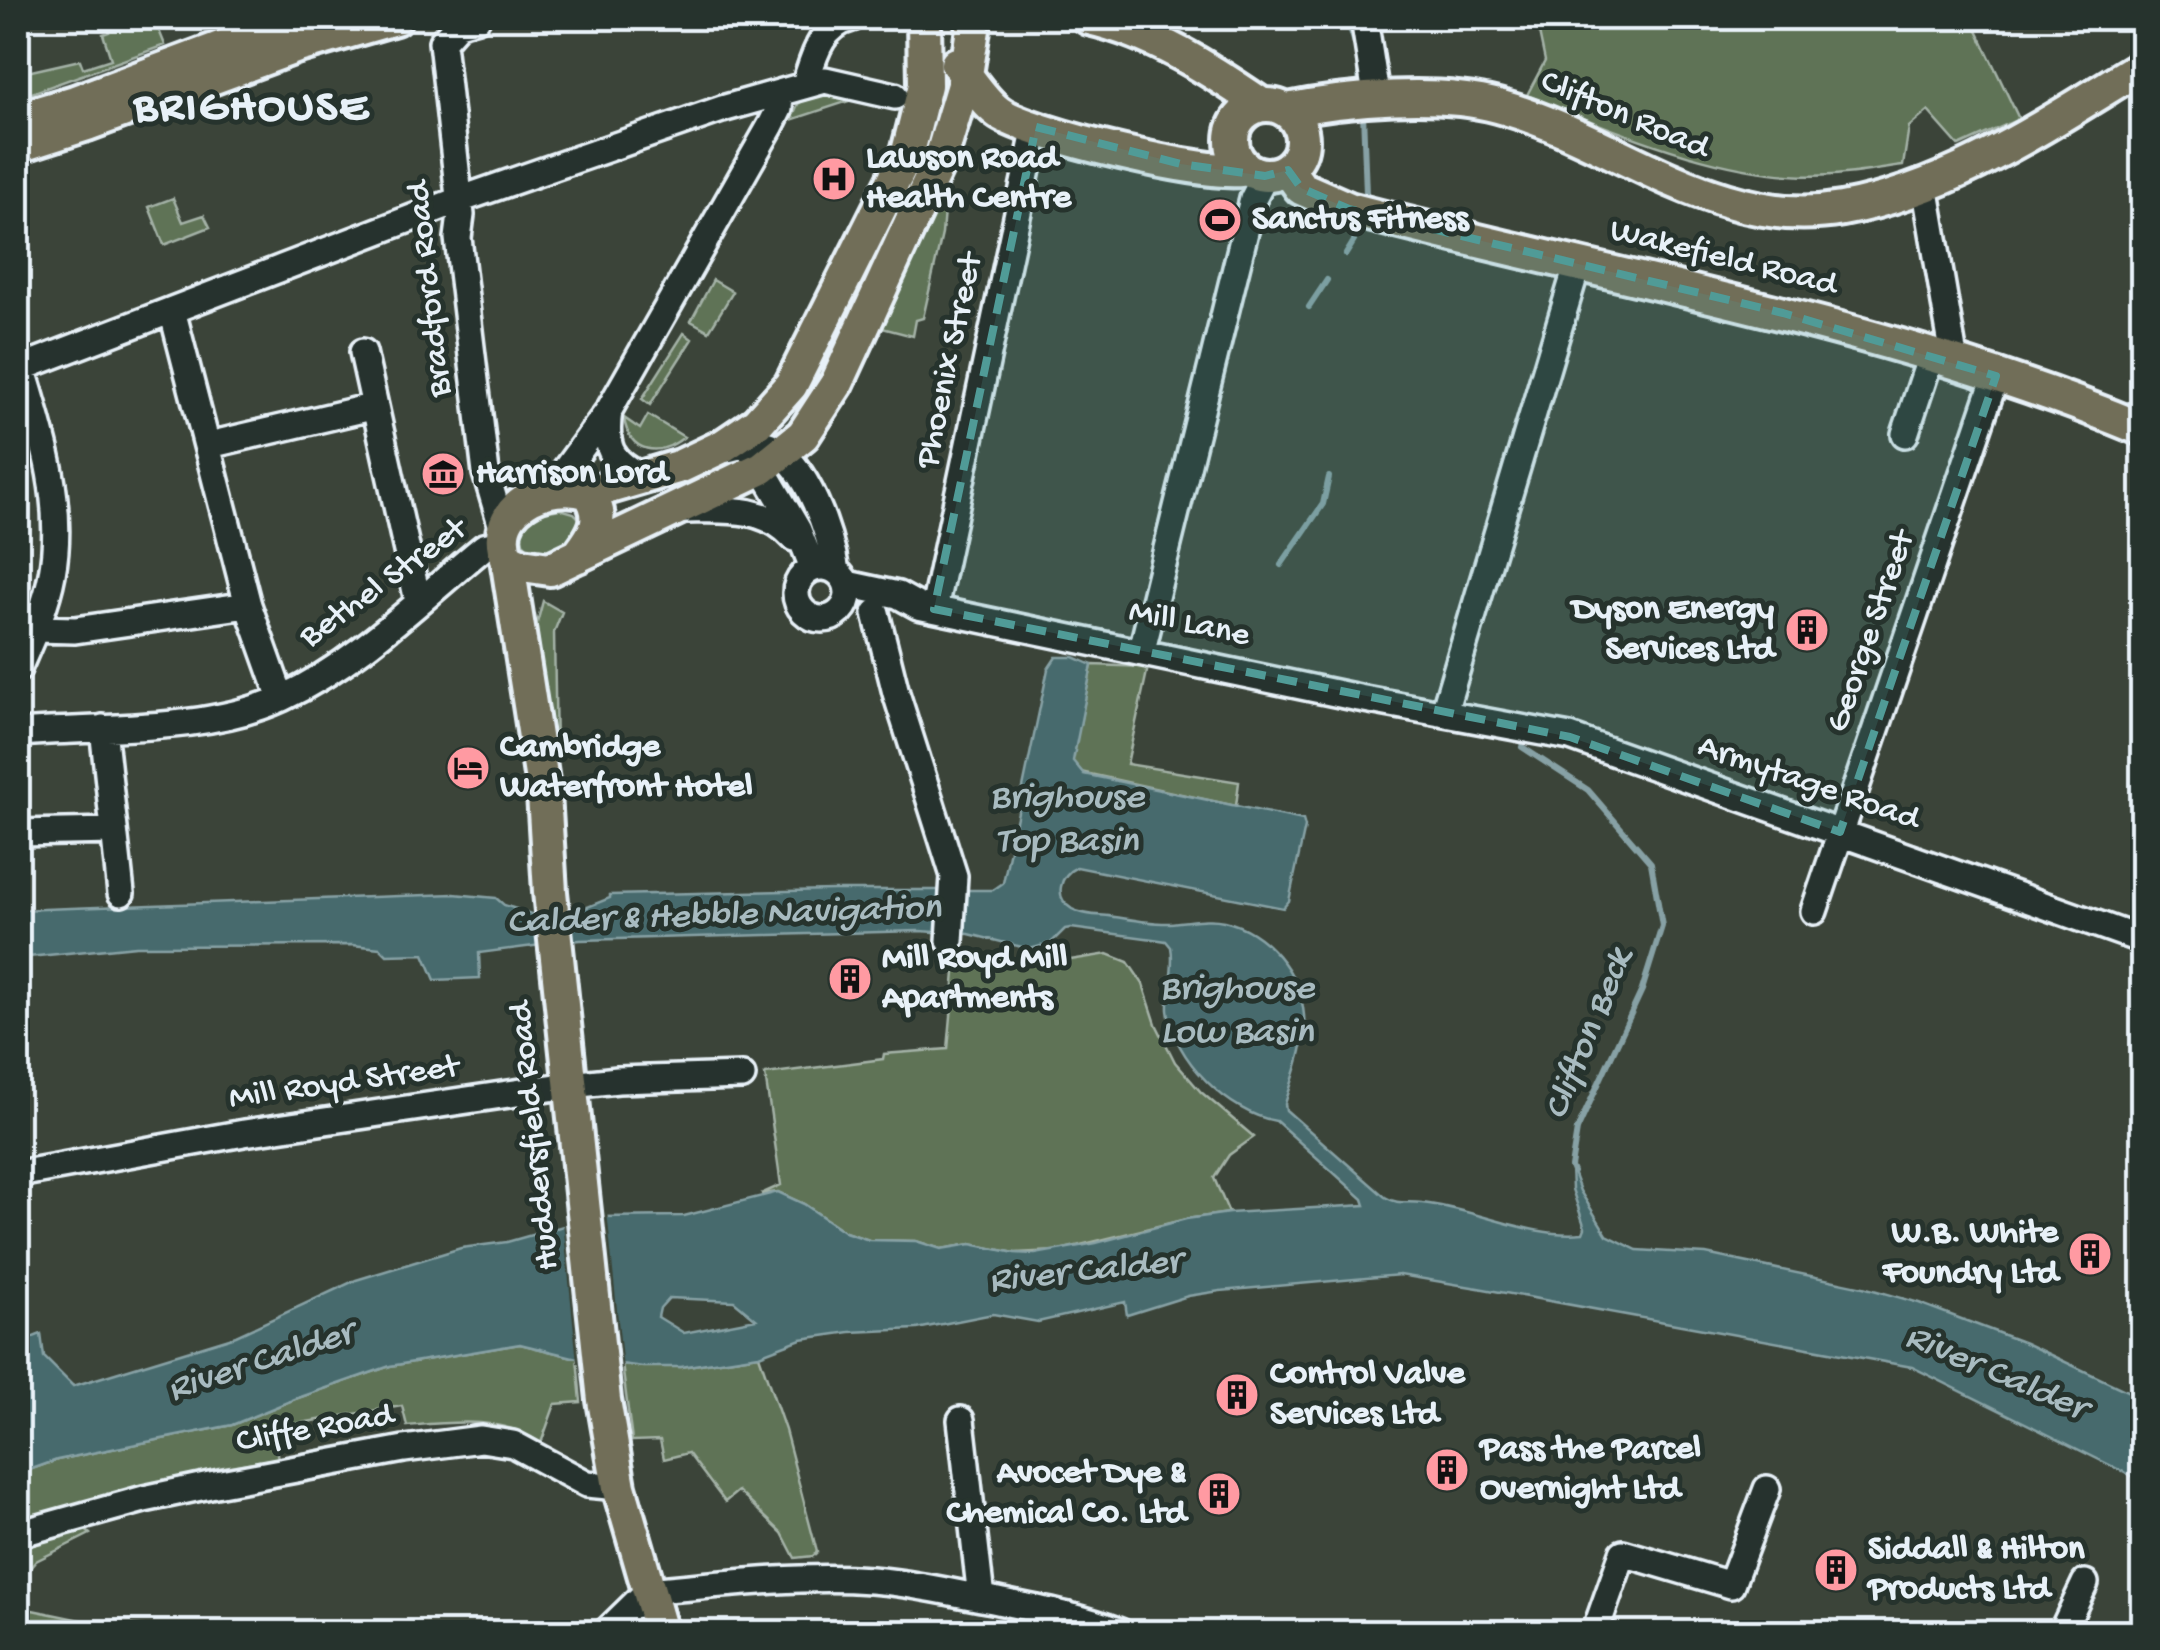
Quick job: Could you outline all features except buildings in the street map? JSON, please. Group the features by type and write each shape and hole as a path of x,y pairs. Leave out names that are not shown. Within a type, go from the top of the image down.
{"main road":[{"path":"18,119 75,102 302,18"},
{"path":"18,146 295,48 394,18"},
{"path":"956,107 999,113 1083,142 1235,173 1266,172 1301,151 1303,140 1296,118 1147,36 1089,18"},
{"path":"775,448 791,385 908,152 910,91 941,45 980,21"},
{"path":"775,448 709,453 642,478 534,496 509,514 503,543 522,566 564,563 680,510 775,448 837,382 942,155 956,107 941,45"},
{"path":"941,45 999,113"},
{"name":"Clifton Road","path":"1275,108 1448,100 1494,105 1560,129 1709,196 1761,209 1841,210 1925,185 1969,167 2142,66"},
{"path":"1266,172 1238,160 1232,138 1241,116 1275,108"},
{"name":"Wakefield Road","path":"1266,172 1363,212 1783,314 1943,359 2142,429"},
{"path":"517,626 530,593 595,534 599,517 596,504 573,492"},
{"name":"Huddersfield Road","path":"503,543 544,794 550,892 604,1400 620,1487 661,1632"}],"street":[{"name":"Bradford Road","path":"477,18 459,23 442,42 460,200 458,238 486,473 503,543"},
{"path":"573,492 609,410 778,109 819,42 840,20 852,18"},
{"path":"1364,18 1364,102"},
{"path":"18,669 36,629 52,572 56,509 39,424 20,368 460,200 722,108 825,80 910,91"},
{"name":"Phoenix Street","path":"926,608 1036,127"},
{"path":"1142,650 1253,199 1266,172"},
{"path":"1905,434 1943,359 1925,185"},
{"path":"1444,712 1578,264"},
{"path":"172,310 248,605 281,698"},
{"path":"363,352 418,601"},
{"name":"George Street","path":"1814,911 1996,376"},
{"path":"209,444 363,409"},
{"path":"609,410 606,438 611,452 623,468 642,478"},
{"path":"573,492 606,438"},
{"path":"775,448 798,530 847,600 838,614"},
{"path":"680,510 758,512 792,534 832,574"},
{"name":"Bethel Street","path":"18,733 198,720 281,698 356,655 484,547 503,543"},
{"name":"Mill Lane","path":"926,608 818,619 805,613 795,593 798,580 832,574 926,608 1358,698 1444,712"},
{"path":"36,629 75,630 248,605"},
{"path":"876,613 896,694 954,880 950,941"},
{"name":"Armytage Road","path":"1444,712 1570,737 2142,940"},
{"path":"103,728 121,893"},
{"path":"18,833 114,831"},
{"name":"Mill Royd Street","path":"18,1174 244,1134 570,1085 742,1076"},
{"path":"961,1420 981,1598"},
{"name":"Cliffe Road","path":"18,1534 144,1498 210,1484 481,1439 513,1444 587,1484 620,1487"},
{"path":"1594,1632 1623,1553 1731,1585 1767,1488"},
{"path":"606,1632 648,1590 838,1579 898,1583 981,1598 1094,1622 1120,1632"},
{"path":"2062,1632 2085,1583"}],"highlighted area":[{"path":"1036,127 1181,164 1265,176 1288,170 1301,188 1349,209 1783,313 1996,376 1840,832 1570,737 934,609"}],"green space":[{"path":"128,18 154,18 165,45 18,98 18,74 80,60 83,68 111,59 103,34 109,32 107,24"},
{"path":"1536,18 1971,18 2019,119 1959,146 1928,111 1909,127 1903,166 1833,175 1795,175 1716,163 1637,139 1527,95 1545,61"},
{"path":"818,91 848,95 849,101 791,120 798,104"},
{"path":"947,175 942,234 923,318 916,320 913,336 878,327"},
{"path":"173,198 183,222 204,215 210,227 164,245 149,207"},
{"path":"713,280 733,292 709,331 691,321"},
{"path":"684,333 692,339 650,405 642,399"},
{"path":"648,415 684,437 665,448 639,445 627,430 624,418 640,429"},
{"path":"560,509 574,513 582,521 572,537 560,547 546,551 527,547 521,529 528,519 537,513"},
{"path":"543,601 562,612 554,632 556,752 536,627"},
{"path":"1092,665 1148,667 1127,764 1239,782 1236,806 1076,771 1072,761"},
{"path":"957,951 1017,963 1108,954 1128,962 1143,984 1156,1024 1175,1062 1201,1092 1254,1137 1229,1155 1214,1178 1229,1213 1186,1219 1056,1251 1015,1253 971,1244 941,1249 916,1241 869,1240 845,1232 804,1204 778,1192 761,1194 781,1185 765,1074 883,1059 884,1054 948,1049"},
{"path":"520,1344 577,1358 581,1402 555,1404 541,1443 526,1434 494,1425 407,1426 402,1406 271,1428 278,1458 218,1468 18,1520 18,1474 57,1460 232,1425 390,1366"},
{"path":"759,1355 785,1430 817,1552 813,1556 795,1558 782,1533 738,1491 725,1502 688,1453 664,1459 660,1440 632,1441 622,1364 681,1367"},
{"path":"80,1524 90,1534 36,1561 18,1582 18,1543"},
{"path":"18,1607 85,1621 212,1632 18,1632"}],"water":[{"path":"1056,657 1074,657 1092,665 1073,761 1084,774 1303,820 1305,827 1289,901 1283,908 1077,867 1063,881 1062,899 1081,912 1155,923 1218,920 1239,926 1267,944 1296,984 1304,1015 1301,1049 1286,1110 1385,1197 1441,1206 1544,1232 1583,1233 1571,1167 1580,1191 1607,1235 1637,1250 1706,1254 1863,1287 1919,1303 2025,1343 2142,1398 2142,1481 1912,1367 1400,1275 1220,1291 1188,1296 1127,1315 1125,1302 1038,1322 993,1314 917,1329 850,1332 801,1339 759,1355 681,1367 643,1367 577,1358 520,1344 390,1366 232,1425 57,1460 18,1474 18,1343 41,1334 44,1357 73,1386 236,1336 356,1280 461,1248 507,1242 595,1217 684,1216 778,1192 804,1204 845,1232 869,1240 916,1241 941,1249 971,1244 1035,1254 1096,1243 1186,1219 1365,1205 1276,1121 1240,1107 1206,1081 1192,1064 1180,1047 1168,1010 1172,955 1166,941 1071,928 1051,943 1030,949 969,934 919,931 580,940 479,953 480,978 435,980 424,954 387,955 380,948 352,945 136,946 18,958 18,910 454,894 496,898 504,905 534,915 568,915 610,895 993,890 1003,883 1048,669","holes":["669,1298 734,1301 756,1319 684,1333 658,1317"]}],"pier":[{"path":"607,1211 623,1369 577,1363 563,1221"}],"waterway":[{"name":"Clifton Beck","path":"1347,18 1358,53 1360,89"},
{"name":"Clifton Beck","path":"1363,112 1366,194"},
{"name":"Clifton Beck","path":"1346,254 1354,241"},
{"name":"Clifton Beck","path":"1309,307 1327,280"},
{"name":"Clifton Beck","path":"1281,565 1323,504 1329,477"},
{"name":"Clifton Beck","path":"1522,747 1588,790 1651,863 1662,926 1642,990 1577,1130 1573,1172"}],"place":[{"name":"Lawson Road Health Centre","path":"834,179"},
{"name":"Sanctus Fitness","path":"1220,220"},
{"name":"Harrison Lord","path":"443,474"},
{"name":"Dyson Energy Services Ltd","path":"1807,630"},
{"name":"Cambridge Waterfront Hotel","path":"468,768"},
{"name":"Mill Royd Mill Apartments","path":"850,979"},
{"name":"W.B. White Foundry Ltd","path":"2090,1254"},
{"name":"Control Valve Services Ltd","path":"1237,1395"},
{"name":"Pass the Parcel Overnight Ltd","path":"1447,1470"},
{"name":"Avocet Dye & Chemical Co. Ltd","path":"1219,1494"},
{"name":"Siddall & Hilton Products Ltd","path":"1836,1570"}],"district":[{"name":"BRIGHOUSE","path":"252,109"}],"water label":[{"name":"Brighouse Top Basin","path":"1067,821"},
{"name":"Calder & Hebble Navigation","path":"724,917"},
{"name":"Brighouse Low Basin","path":"1237,1012"},
{"name":"River Calder","path":"1085,1273"},
{"name":"River Calder","path":"261,1363"},
{"name":"River Calder","path":"1995,1374"}]}
